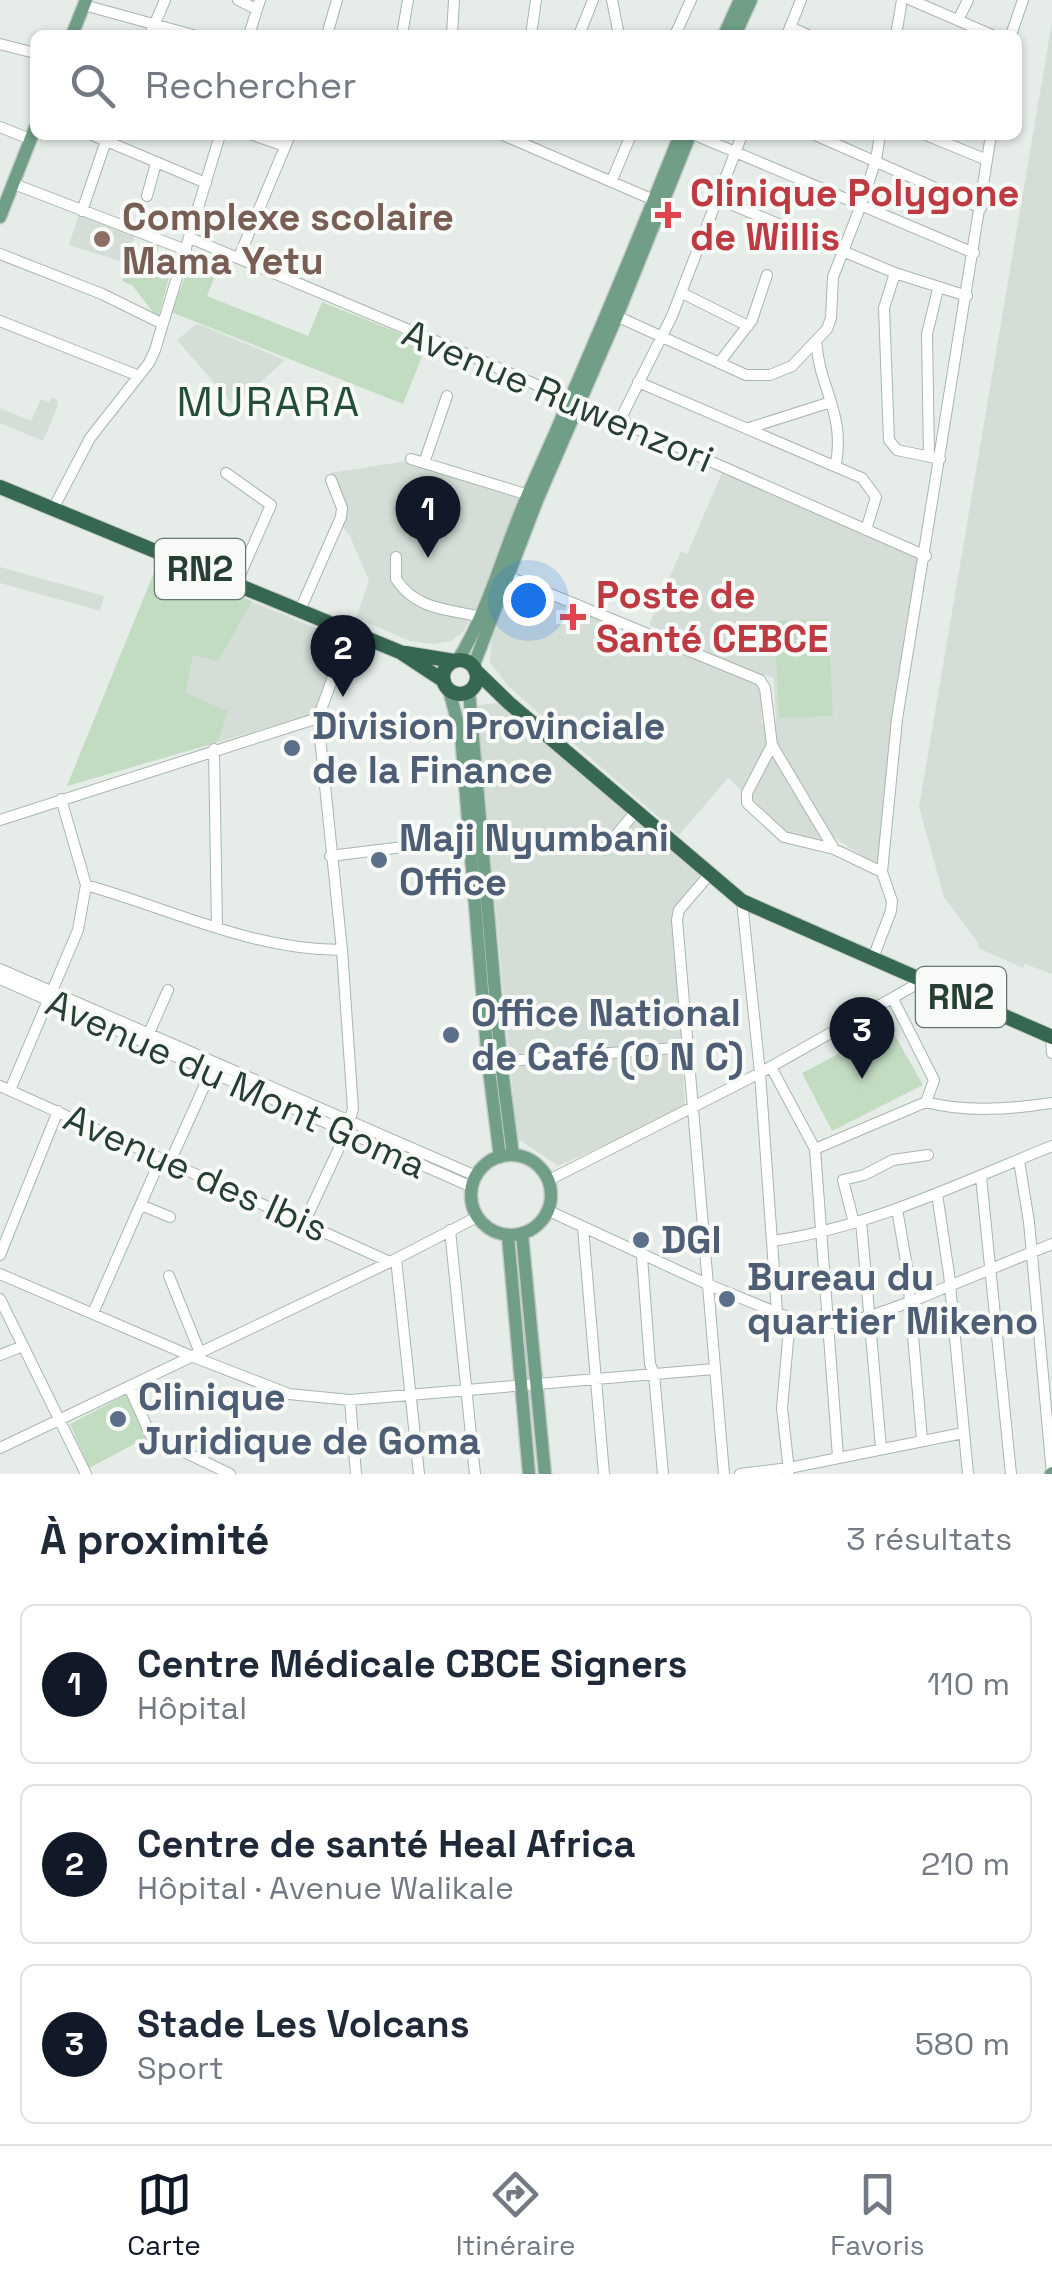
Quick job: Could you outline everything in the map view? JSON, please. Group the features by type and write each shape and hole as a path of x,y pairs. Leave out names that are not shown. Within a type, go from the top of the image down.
{"highway":[{"name":"RN2","path":"0,486 400,652 458,694 470,690 509,703"},
{"name":"RN2","path":"400,652 456,661 474,668 509,703 742,901 1051,1036"},
{"path":"446,685 446,667 456,661"},
{"path":"470,690 477,678 474,668"}],"main road":[{"path":"727,30 741,2"},
{"path":"736,30 741,2"},
{"path":"74,30 85,3"},
{"path":"0,217 31,140"},
{"path":"456,661 482,616 613,314 678,140"},
{"path":"658,201 689,140"},
{"path":"474,668 533,496"},
{"path":"446,685 461,735 506,1156"},
{"path":"470,690 494,1062"},
{"path":"506,1156 535,1162 549,1180 549,1211 534,1230 515,1235 496,1232 477,1216 474,1182 482,1167 506,1156"},
{"path":"515,1235 530,1385 546,1474"},
{"path":"529,1474 530,1385"}],"street":[{"path":"85,3 152,30 165,0"},
{"path":"238,0 258,5 251,30"},
{"path":"328,30 336,0"},
{"path":"403,30 408,0"},
{"path":"452,30 454,0"},
{"path":"531,30 536,0"},
{"path":"580,30 593,0"},
{"path":"612,0 618,30"},
{"path":"677,30 691,0"},
{"path":"788,30 801,0"},
{"path":"897,30 902,0"},
{"path":"911,0 981,30"},
{"path":"958,20 968,0"},
{"path":"1013,30 1023,0"},
{"path":"0,44 30,52"},
{"path":"0,127 30,133"},
{"path":"82,211 107,140"},
{"path":"109,140 206,183"},
{"path":"53,509 90,438 155,350 219,140"},
{"path":"239,257 287,140"},
{"path":"515,140 658,201"},
{"path":"530,147 534,140"},
{"path":"612,180 629,140"},
{"path":"705,140 974,253"},
{"path":"619,422 682,293 740,140"},
{"path":"828,140 982,208"},
{"path":"613,314 757,376 782,371 798,361 831,318 832,277 861,206 879,140"},
{"path":"938,140 988,160"},
{"path":"873,958 891,911 882,872 897,718 926,556 934,458 967,296 990,140"},
{"path":"147,196 156,163"},
{"name":"Avenue Ruwenzori","path":"0,174 82,211 239,257 926,556"},
{"path":"716,198 895,273 967,296"},
{"path":"0,254 161,322"},
{"path":"895,273 884,308 889,440 897,450 934,458"},
{"path":"719,362 748,326 768,276"},
{"path":"934,458 927,334 938,289"},
{"path":"682,293 748,326"},
{"path":"0,321 139,376"},
{"path":"816,341 818,369 840,430 836,464"},
{"path":"798,361 818,369"},
{"path":"638,382 862,478 874,492 876,502 866,530"},
{"path":"424,463 447,396"},
{"path":"749,428 831,402"},
{"path":"412,460 533,496"},
{"path":"226,472 271,505 236,584"},
{"path":"300,610 341,517 342,508 331,480"},
{"path":"396,557 396,579 420,602 482,616"},
{"path":"507,576 760,680 765,688 772,745 834,849"},
{"path":"305,1221 353,1108 342,950 318,718 350,631"},
{"path":"0,820 318,718"},
{"path":"772,745 747,793 747,803 784,837 834,849 882,872"},
{"path":"214,750 217,928"},
{"path":"5,1088 51,997 78,930 86,885 62,799"},
{"path":"604,850 637,810"},
{"path":"330,856 403,847 471,845"},
{"path":"709,875 678,915 724,1474"},
{"path":"86,885 288,948 342,950"},
{"path":"742,901 766,1070 778,1312"},
{"path":"2,975 474,1182"},
{"path":"549,1180 766,1070 924,980"},
{"path":"147,1039 168,990"},
{"path":"893,999 934,1080 926,1102"},
{"path":"1051,1036 1052,1053"},
{"path":"494,1062 686,1047"},
{"path":"93,1314 141,1205 212,1069"},
{"path":"766,1070 815,1149 838,1457"},
{"name":"Avenue des Ibis","path":"5,1088 393,1261"},
{"path":"815,1149 926,1102 958,1108 1026,1107 1052,1102"},
{"path":"0,1255 58,1111"},
{"path":"772,1241 820,1233 897,1209 1052,1146"},
{"path":"881,1448 857,1222 842,1180 893,1160 928,1155"},
{"path":"1020,1161 1052,1474"},
{"path":"981,1177 1011,1474"},
{"path":"937,1194 968,1474"},
{"path":"141,1205 170,1218"},
{"path":"897,1209 922,1439"},
{"path":"549,1211 642,1256 790,1318 827,1324 868,1317 1052,1244"},
{"path":"0,1448 393,1261 477,1216"},
{"path":"583,1228 604,1474"},
{"path":"450,1230 475,1474"},
{"path":"642,1256 663,1474"},
{"path":"393,1261 419,1474"},
{"path":"0,1274 295,1396 350,1400 714,1369"},
{"path":"168,1276 196,1354"},
{"path":"0,1299 86,1474"},
{"path":"789,1471 782,1408 790,1318"},
{"path":"0,1355 23,1346"},
{"path":"129,1387 151,1436 230,1474"},
{"path":"350,1400 356,1474"},
{"path":"740,1474 789,1471 838,1457 963,1433"}],"shaded area":[{"path":"1052,22 1052,974 1025,964 1023,968 978,948 979,944 944,897 919,807"},
{"name":"Complexe scolaire Mama Yetu","path":"79,214 135,234 126,263 69,245"},
{"path":"195,325 285,360 234,406 177,340"},
{"path":"52,397 58,406 43,441 0,423 0,408 31,421 41,399 49,402"},
{"path":"407,461 518,495 521,502 472,617 462,633 451,641 410,641 356,618 369,581 350,536 340,524 347,503 330,473"},
{"path":"722,473 921,557 880,867 836,839 817,843 787,833 728,778 679,835 509,687 490,662 492,629 508,579 760,685 762,724 776,723 774,678 649,625 681,551 687,554"},
{"path":"158,563 335,636 334,662 314,714 67,786"},
{"path":"0,567 104,596 100,611 0,583"},
{"path":"499,703 700,874 690,896 675,913 685,1109 558,1166 517,1138 477,705"}],"green space":[{"path":"155,243 159,245 155,259 171,269 158,319 133,286 122,281 126,269 144,272"},
{"path":"194,255 219,265 207,296 308,336 322,302 427,344 403,404 171,312"},
{"path":"158,563 252,601 218,661 193,655 185,693 228,711 218,742 67,786"},
{"path":"828,619 833,716 779,718 774,621"},
{"path":"890,1027 923,1085 832,1131 802,1073"},
{"path":"129,1393 146,1438 89,1468 70,1424"}],"place":[{"name":"Clinique Polygone de Willis","path":"668,215"},
{"name":"Complexe scolaire Mama Yetu","path":"102,239"},
{"name":"Centre Médicale CBCE Signers","path":"428,558"},
{"name":"Poste de Santé CEBCE","path":"573,617"},
{"name":"Centre de santé Heal Africa","path":"343,697"},
{"name":"Division Provinciale de la Finance","path":"292,748"},
{"name":"Maji Nyumbani Office","path":"379,860"},
{"name":"Office National de Café (O N C)","path":"451,1035"},
{"name":"Stade Les Volcans","path":"862,1079"},
{"name":"DGI","path":"641,1240"},
{"name":"Bureau du quartier Mikeno","path":"727,1299"},
{"name":"Clinique Juridique de Goma","path":"118,1419"}],"district":[{"name":"MURARA","path":"269,401"}]}
